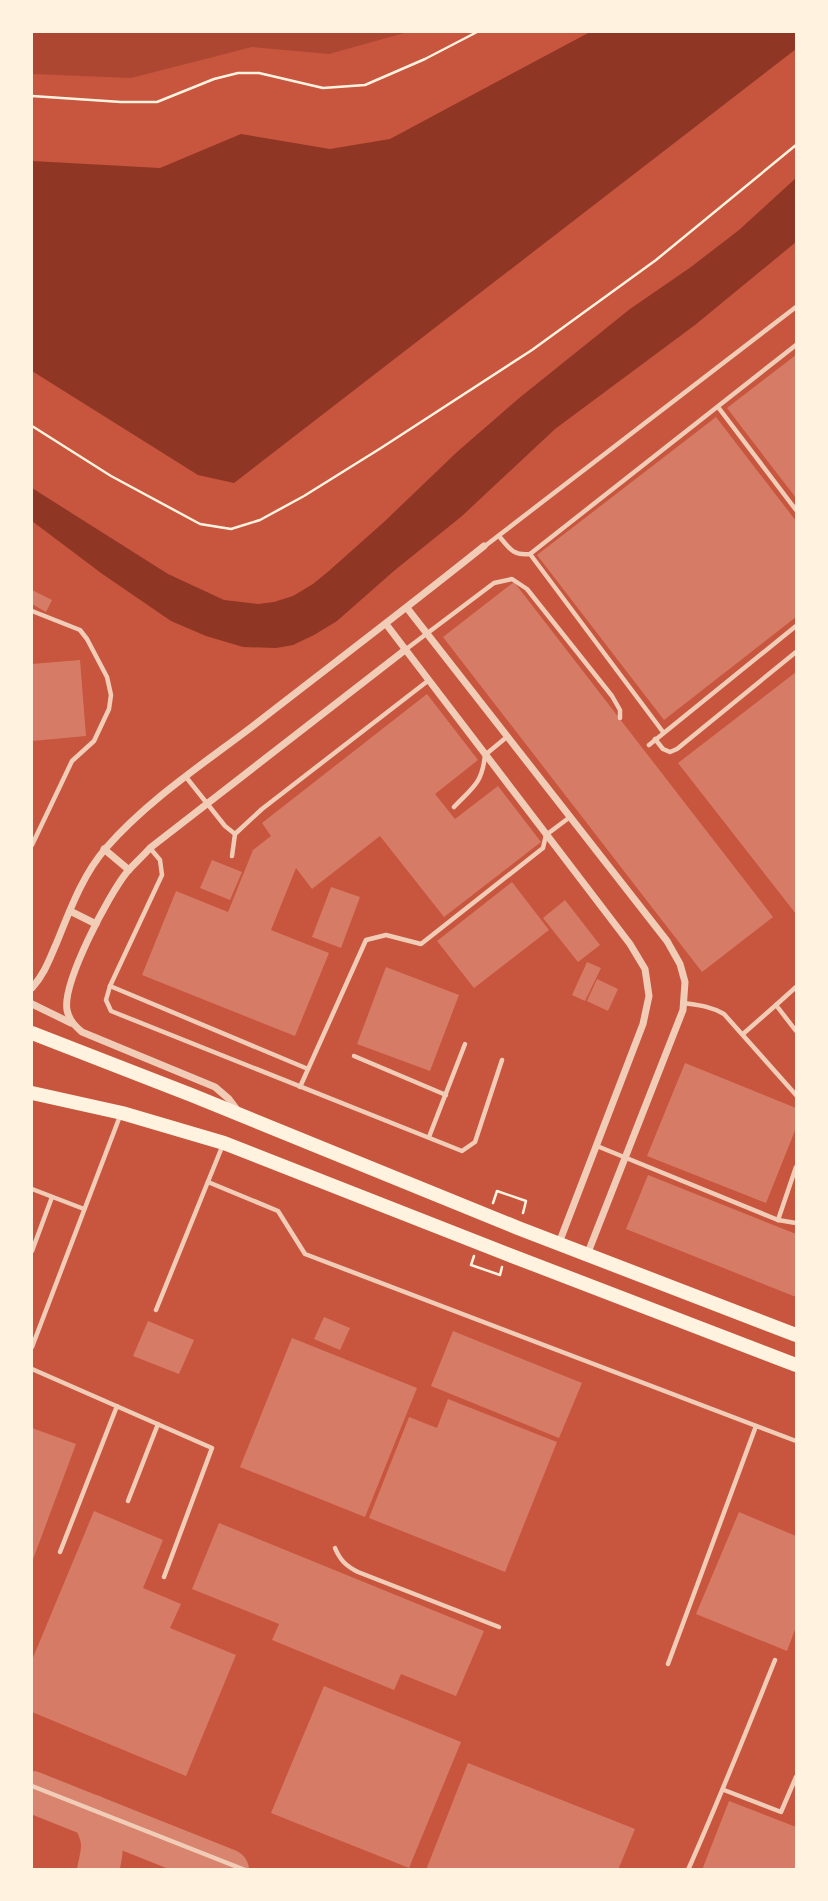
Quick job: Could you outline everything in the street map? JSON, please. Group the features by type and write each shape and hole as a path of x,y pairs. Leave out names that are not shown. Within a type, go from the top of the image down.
{"main road":[{"path":"32,1033 559,1244 796,1335"},
{"path":"32,1093 122,1113 224,1143 796,1365"}],"street":[{"path":"32,988 42,976 85,879 104,849 186,777 484,546"},
{"path":"407,608 667,941 680,964 685,982 682,1010 587,1255"},
{"path":"386,624 630,944 645,969 649,996 643,1024 559,1244"},
{"path":"71,1023 67,1010 70,982 96,924 130,870 150,848 405,650"},
{"path":"104,849 130,870"},
{"path":"70,911 96,924"},
{"path":"32,1004 71,1023 82,1032 215,1087 241,1115"}],"lane":[{"path":"484,546 796,307"},
{"path":"499,536 512,551 520,555 530,554 796,345"},
{"path":"718,407 796,510"},
{"path":"530,554 663,732"},
{"path":"405,650 495,583 512,579 527,589 612,696 621,710 620,718"},
{"path":"32,611 80,630 107,677 111,695 109,709 94,741 72,761 32,845"},
{"path":"32,621 38,614"},
{"path":"649,745 796,626"},
{"path":"655,739 663,749 670,752 677,749 796,652"},
{"path":"232,856 235,834 262,808 429,680"},
{"path":"454,807 478,782 485,754 508,736"},
{"path":"186,777 225,826 235,834"},
{"path":"300,1087 366,940 386,935 421,944 543,848 546,835 570,817"},
{"path":"150,848 160,860 162,875 110,986 106,1000 111,1011 462,1151 475,1142 502,1060"},
{"path":"110,986 308,1069"},
{"path":"743,1034 796,987"},
{"path":"683,1003 714,1008 724,1014 796,1095"},
{"path":"776,1005 796,1031"},
{"path":"429,1137 465,1044"},
{"path":"354,1056 446,1095"},
{"path":"32,1347 122,1113"},
{"path":"156,1310 224,1143"},
{"path":"597,1146 778,1220 796,1223"},
{"path":"778,1220 796,1167"},
{"path":"208,1182 278,1211 305,1254 796,1441"},
{"path":"32,1189 84,1209"},
{"path":"32,1251 52,1197"},
{"path":"32,1369 212,1448 164,1577"},
{"path":"60,1552 117,1406"},
{"path":"128,1501 159,1424"},
{"path":"668,1664 756,1426"},
{"path":"335,1548 340,1559 358,1572 499,1627"},
{"path":"688,1870 724,1790 775,1660"},
{"path":"724,1790 781,1812 796,1777"},
{"path":"32,1786 245,1870"}],"path":[{"path":"32,96 158,102 214,79 238,73 259,73 323,88 365,85 425,59 477,32"},
{"path":"32,426 111,476 200,524 231,530 260,520 370,455 532,349 656,260 796,145"},
{"path":"497,1191 526,1201"},
{"path":"471,1265 500,1275"}],"shaded area":[{"path":"32,32 408,32 329,54 252,47 131,78 32,74"},
{"path":"590,32 796,32 796,49 234,483 198,475 32,371 32,161 160,168 241,134 330,149 390,139"},
{"path":"796,178 796,242 695,325 555,429 462,516 337,621 293,645 276,648 243,647 206,636 171,621 32,521 32,488 168,574 224,600 258,604 293,596 330,570 518,399 630,309 739,230"}],"building":[{"path":"796,355 796,498 727,408"},
{"path":"716,417 796,521 796,617 664,720 537,555"},
{"path":"514,582 773,917 702,972 443,637"},
{"path":"32,590 52,600 46,612 32,604"},
{"path":"80,660 86,736 32,741 32,664"},
{"path":"796,672 796,914 678,763"},
{"path":"427,694 478,760 435,794 455,819 498,786 541,842 444,917 380,836 312,889 296,868 271,930 329,953 295,1036 142,975 176,891 228,912 253,850 271,836 262,823"},
{"path":"212,860 242,872 230,900 200,888"},
{"path":"512,882 549,930 474,988 437,941"},
{"path":"331,887 360,897 341,948 312,937"},
{"path":"565,900 600,945 578,962 543,918"},
{"path":"587,962 601,968 585,1001 572,995"},
{"path":"386,967 459,995 430,1071 357,1044"},
{"path":"597,979 618,989 608,1011 587,1001"},
{"path":"685,1063 796,1108 796,1128 766,1203 647,1156"},
{"path":"648,1175 796,1234 796,1297 626,1229"},
{"path":"324,1317 350,1328 340,1350 314,1339"},
{"path":"148,1321 194,1340 179,1374 133,1356"},
{"path":"453,1331 582,1383 559,1438 431,1386"},
{"path":"292,1338 417,1388 365,1517 240,1467"},
{"path":"448,1399 557,1442 505,1572 369,1518 409,1417 437,1428"},
{"path":"32,1428 76,1444 32,1562"},
{"path":"94,1511 163,1540 143,1588 181,1604 170,1628 236,1655 186,1776 32,1712 32,1660"},
{"path":"739,1512 796,1536 796,1627 787,1651 696,1614"},
{"path":"219,1523 484,1631 456,1696 401,1674 394,1690 272,1640 279,1624 192,1589"},
{"path":"324,1686 461,1742 409,1868 271,1813"},
{"path":"468,1763 635,1829 618,1870 426,1870"},
{"path":"729,1801 796,1827 796,1870 702,1870"}],"taxiway":[{"path":"32,1792 228,1870"},
{"path":"93,1816 102,1843 98,1870"}]}
